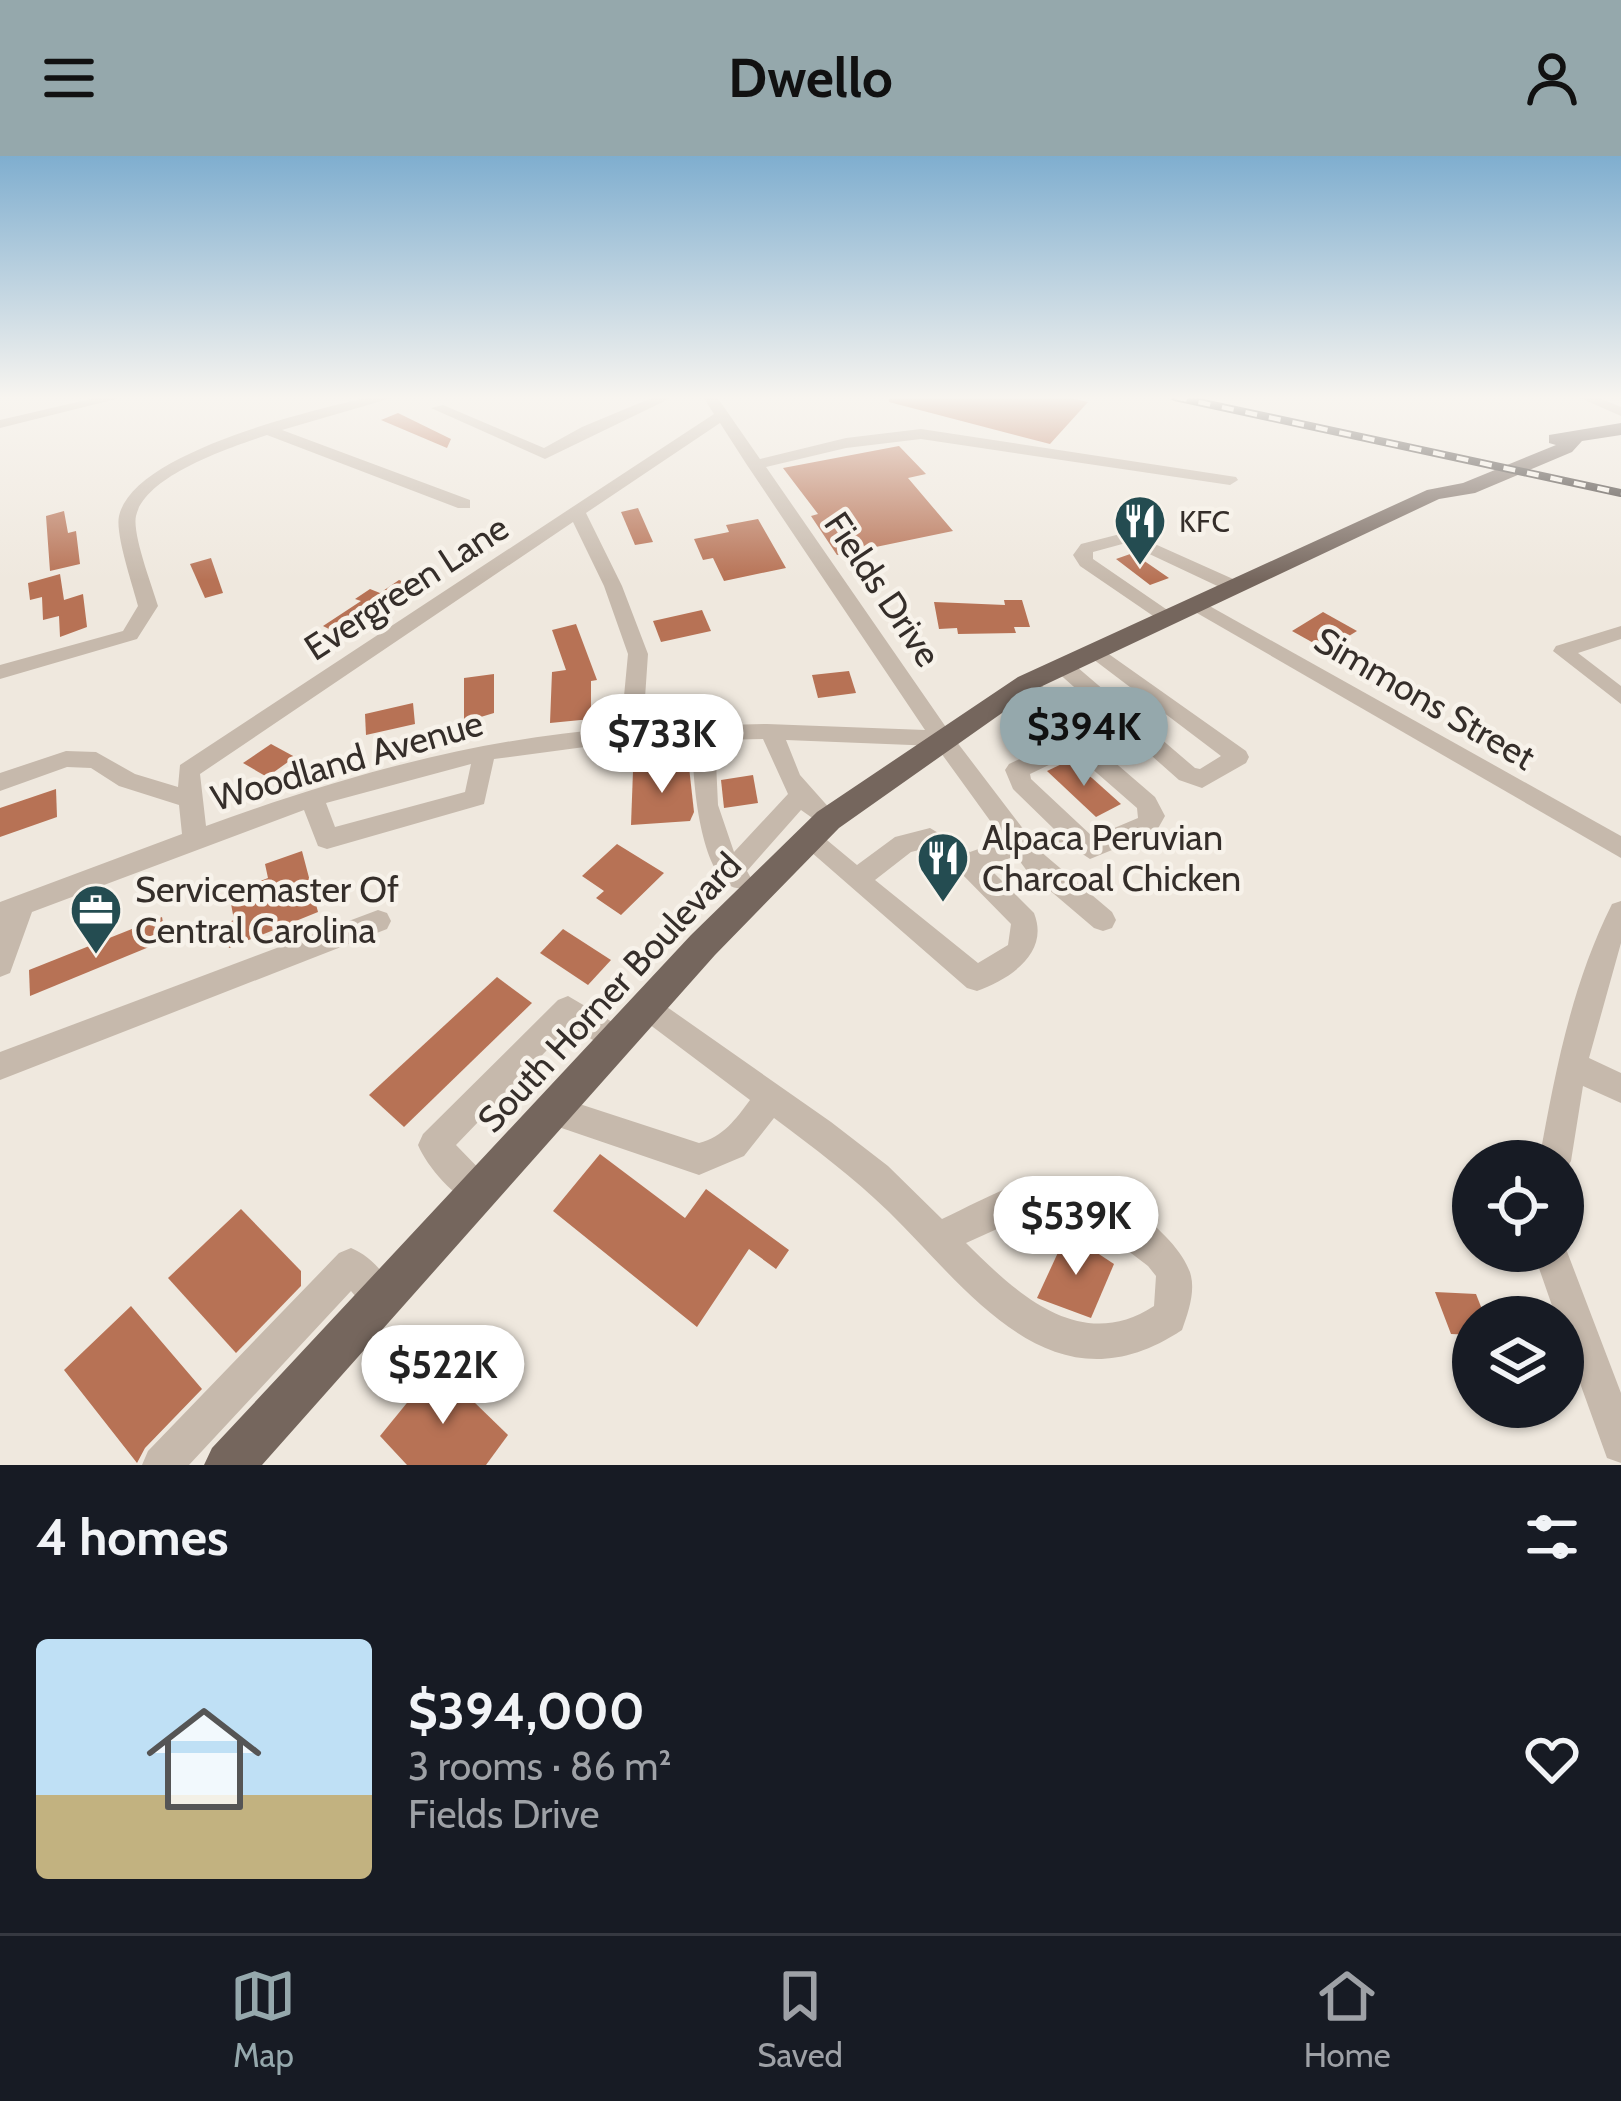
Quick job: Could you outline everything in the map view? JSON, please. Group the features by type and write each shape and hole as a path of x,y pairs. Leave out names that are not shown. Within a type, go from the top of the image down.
{"main road":[{"name":"South Horner Boulevard","path":"229,1465 647,1006 742,883 1027,683 1096,651 1170,608 1235,587 1434,494 1468,489 1540,458"}],"street":[{"path":"0,672 130,635 148,606 126,508 152,481 205,458"},
{"path":"343,458 464,504"},
{"name":"Evergreen Lane","path":"191,800 188,771 578,514 649,458"},
{"name":"Fields Drive","path":"750,458 942,740 1036,864 1103,920"},
{"path":"755,466 786,458"},
{"path":"1083,458 1230,480"},
{"path":"578,514 638,655 631,735"},
{"name":"Simmons Street","path":"1235,587 1120,536 1087,548 1082,555 1170,608 1621,848"},
{"path":"1621,632 1562,651 1621,697"},
{"path":"1063,666 1187,774 1202,779 1238,757 1096,651"},
{"path":"1027,683 1068,723 1073,739 1147,803 1153,816 1147,825 1098,850 1073,837 1021,783 1017,770 1069,746 1073,739"},
{"path":"772,732 781,764 818,829 859,878 977,979 1021,951 1025,921 967,863 930,838 904,844 859,878"},
{"name":"Woodland Avenue","path":"11,909 313,801 484,753 631,735 772,732 942,740"},
{"path":"704,733 700,790 704,811 742,883 799,797"},
{"path":"313,801 327,839 455,804 476,798 484,753"},
{"path":"0,782 65,759 96,760 128,780 191,800 196,842"},
{"path":"967,863 1021,844 1073,837"},
{"path":"0,965 11,909"},
{"path":"1558,1140 1571,1065 1603,949 1621,912"},
{"path":"0,1066 378,921"},
{"path":"647,1006 877,1179 1019,1315 1070,1340 1108,1343 1146,1334 1169,1317 1175,1289 1169,1264 1085,1198 1061,1192 1037,1198 939,1237"},
{"path":"477,1191 434,1145 568,1010 616,1040"},
{"path":"1571,1065 1621,1088"},
{"path":"552,1110 699,1159 723,1155 742,1138 769,1098"},
{"path":"162,1465 351,1265 380,1297"},
{"path":"1558,1272 1621,1444"},
{"path":"242,1380 272,1417"}],"building":[{"path":"835,458 911,458 926,474 908,478 953,531 837,555 811,516 818,514 783,468"},
{"path":"638,508 653,542 635,545 621,512"},
{"path":"64,511 68,533 76,531 80,564 50,571 46,516"},
{"path":"758,519 786,568 724,581 713,558 703,560 694,539 729,532 726,525"},
{"name":"KFC","path":"1133,553 1169,578 1150,585 1116,559"},
{"path":"211,558 223,593 205,598 190,564"},
{"path":"60,574 64,600 83,594 87,627 60,637 59,616 43,620 42,597 30,600 28,583"},
{"path":"399,580 417,587 341,635 323,626 361,601 355,599 370,589 380,593"},
{"path":"1004,600 1022,600 1030,627 1014,627 1016,633 958,634 957,628 939,629 934,602 1005,605"},
{"path":"702,610 711,631 661,642 653,621"},
{"path":"1323,612 1357,631 1326,650 1292,631"},
{"path":"576,624 597,680 591,681 591,719 550,723 552,672 566,670 552,630"},
{"path":"849,671 856,693 818,698 812,675"},
{"path":"494,674 494,713 464,722 464,678"},
{"path":"413,703 415,724 366,735 365,714"},
{"path":"271,744 295,757 267,777 243,763"},
{"path":"1068,761 1121,804 1096,817 1047,771"},
{"path":"689,767 694,812 690,821 631,825 633,771"},
{"path":"753,775 758,803 724,808 721,780"},
{"path":"56,789 57,817 0,837 0,808"},
{"path":"617,844 664,873 621,915 596,898 604,891 582,876"},
{"path":"302,851 318,912 229,948 224,924 234,920 229,893 268,878 265,864"},
{"path":"162,917 166,940 30,996 29,970"},
{"path":"563,929 611,960 588,985 540,953"},
{"path":"497,977 532,1003 404,1127 369,1095"},
{"path":"600,1154 685,1218 706,1189 789,1250 776,1269 749,1249 697,1327 553,1211"},
{"path":"241,1209 301,1271 301,1286 236,1353 168,1278"},
{"path":"1067,1233 1114,1264 1091,1318 1037,1298"},
{"path":"1435,1292 1476,1294 1452,1296 1451,1334"},
{"path":"131,1306 202,1389 145,1448 137,1463 64,1370"},
{"path":"437,1366 508,1435 486,1465 407,1465 380,1436"}],"railway":[{"path":"1459,458 1621,493"}],"place":[{"name":"KFC","path":"1140,567"},
{"name":"Alpaca Peruvian Charcoal Chicken","path":"943,904"},
{"name":"Servicemaster Of Central Carolina","path":"96,956"}]}
